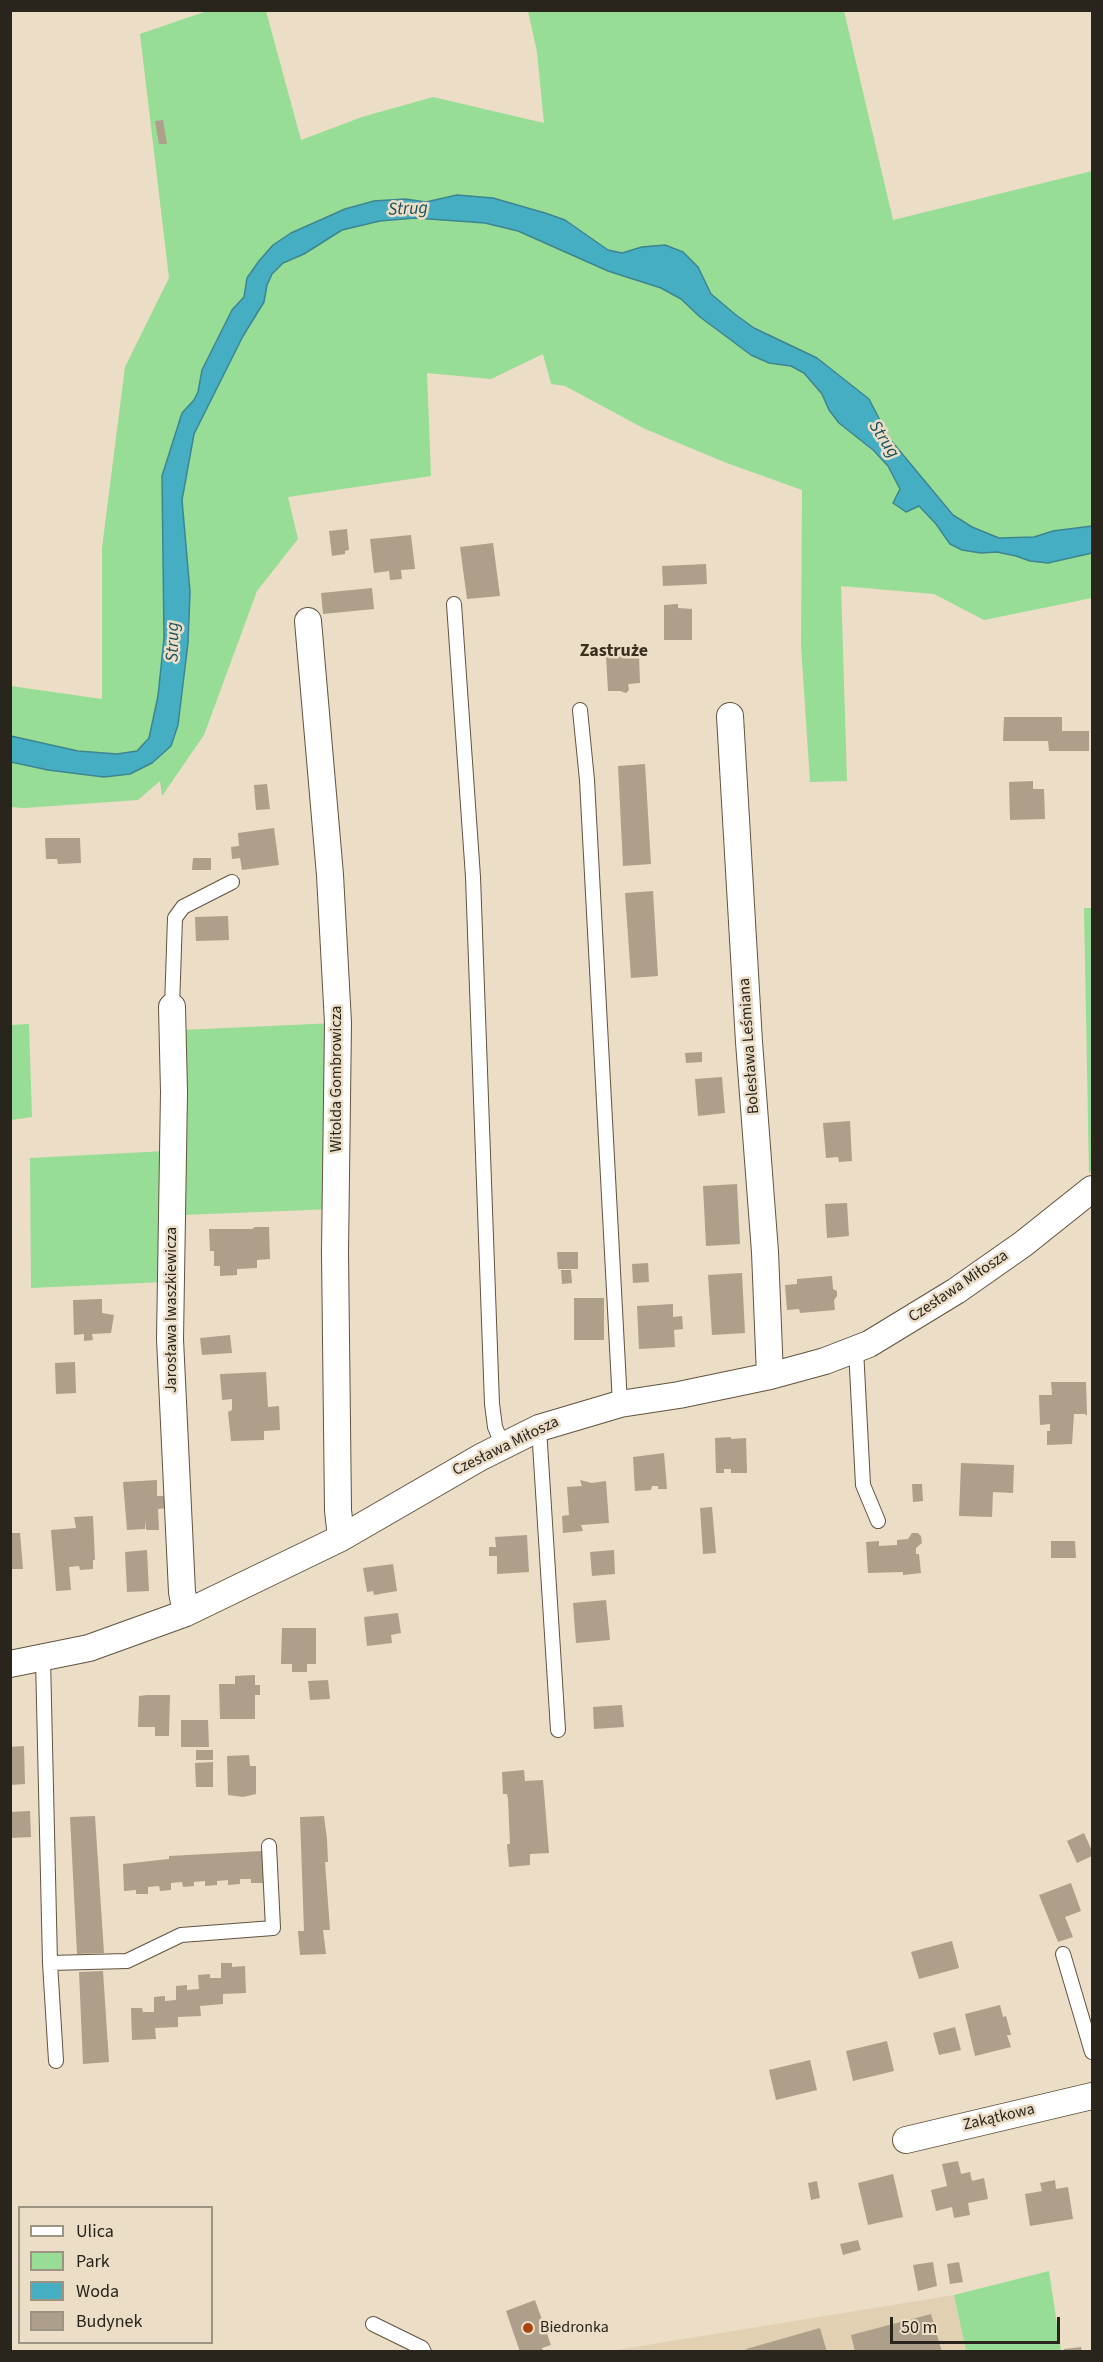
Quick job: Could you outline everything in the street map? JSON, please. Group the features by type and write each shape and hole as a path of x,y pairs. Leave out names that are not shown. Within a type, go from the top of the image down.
{"street":[{"name":"Witolda Gombrowicza","path":"308,621 330,875 339,1023 335,1252 338,1510 341,1538"},
{"name":"Bolesława Leśmiana","path":"730,716 749,1042 765,1252 770,1376"},
{"name":"Jarosława Iwaszkiewicza","path":"172,1007 174,1092 170,1339 182,1592 186,1613"},
{"name":"Czesława Miłosza","path":"10,1664 89,1648 186,1613 341,1538 539,1428 572,1416 620,1404 679,1395 770,1376 825,1362 856,1349 907,1323 956,1291 1023,1244 1092,1189"},
{"name":"Zakątkowa","path":"906,2140 1092,2096"}],"lane":[{"path":"454,604 473,877 492,1404 495,1426 503,1446"},
{"path":"580,710 587,780 620,1404"},
{"path":"172,1007 175,918 183,907 232,882"},
{"path":"856,1349 863,1485 878,1521"},
{"path":"539,1428 558,1730"},
{"path":"44,1658 50,1964 56,2061"},
{"path":"50,1964 127,1961 181,1935 273,1928 269,1846"},
{"path":"1063,1954 1092,2052"},
{"path":"373,2324 422,2348 424,2352"}],"shaded area":[{"path":"954,2295 966,2351 604,2352 819,2317"}],"green space":[{"path":"207,11 266,11 301,140 362,117 433,97 544,123 537,52 528,11 844,11 893,220 1092,171 1092,526 1053,531 1034,537 999,538 972,527 954,515 889,438 869,399 794,347 754,328 736,315 710,294 698,267 683,252 665,245 642,247 622,254 608,250 565,220 494,198 457,195 426,202 405,199 291,233 246,283 244,297 232,310 202,370 198,392 182,413 162,476 164,638 158,696 149,738 137,751 117,754 78,751 11,736 11,686 102,699 102,548 125,367 169,278 140,34"},
{"path":"415,218 485,223 518,231 608,271 661,288 681,299 700,317 751,355 769,363 791,366 804,373 822,394 829,410 888,466 912,509 919,506 950,544 962,550 981,553 997,552 1030,561 1048,563 1092,553 1092,598 984,620 934,594 841,586 847,781 810,782 801,645 802,490 724,462 643,428 565,386 551,384 543,354 491,379 427,373 431,476 288,497 298,539 257,591 204,735 162,796 160,781 138,800 11,807 11,762 48,770 74,772 171,746 178,725 188,643 190,592 182,500 194,434 243,336 264,302 272,274 283,263 304,254 342,230 380,221"},
{"path":"1084,908 1092,908 1092,1170 1089,1173"},
{"path":"335,1023 334,1209 183,1215 182,1030"},
{"path":"29,1024 32,1117 11,1120 11,1025"},
{"path":"167,1151 164,1282 31,1288 30,1158"},
{"path":"1049,2271 1061,2351 966,2351 954,2295"}],"water":[{"name":"Strug","path":"457,195 493,198 565,220 608,250 622,253 642,247 665,245 683,252 698,267 711,294 736,315 754,328 817,358 869,399 889,438 953,515 972,527 999,538 1034,537 1053,531 1092,526 1092,553 1048,563 1030,561 997,552 981,553 962,550 950,544 919,506 906,512 893,503 900,489 888,466 873,450 839,423 829,410 822,394 804,373 791,366 769,363 751,355 700,317 681,299 661,288 608,271 518,231 485,223 415,218 380,221 342,230 304,254 283,263 272,274 264,302 243,336 194,434 182,500 190,592 188,643 178,725 171,746 152,763 130,774 104,777 48,770 11,762 11,736 78,751 117,754 137,751 149,738 158,696 164,638 162,476 182,413 194,400 198,392 202,370 232,310 244,297 247,278 259,261 273,245 291,233 345,209 374,201 405,199 426,202"}],"building":[{"path":"163,120 167,144 159,144 155,121"},
{"path":"347,529 349,550 345,551 345,554 332,556 329,531"},
{"path":"411,535 415,569 401,570 402,579 390,580 389,571 374,573 370,539"},
{"path":"493,543 500,596 467,599 460,547"},
{"path":"706,564 707,584 663,586 662,566"},
{"path":"372,588 374,609 323,614 321,593"},
{"path":"678,604 678,608 692,609 692,640 664,640 664,605"},
{"path":"639,655 640,683 628,684 629,690 626,693 608,691 606,656"},
{"path":"1004,717 1062,717 1062,731 1089,731 1089,751 1049,751 1048,741 1003,741"},
{"path":"645,764 651,864 623,866 618,766"},
{"path":"1033,781 1033,789 1044,789 1045,819 1010,820 1009,782"},
{"path":"267,784 270,809 256,810 254,785"},
{"path":"274,828 279,865 242,870 240,858 232,859 231,847 239,846 238,833"},
{"path":"45,838 80,838 81,863 58,864 57,859 46,859"},
{"path":"193,858 211,858 211,870 192,870"},
{"path":"653,891 658,976 631,978 625,893"},
{"path":"228,916 229,940 196,941 195,917"},
{"path":"702,1052 702,1062 686,1063 685,1053"},
{"path":"722,1077 725,1113 698,1116 695,1079"},
{"path":"850,1121 852,1161 839,1162 838,1157 826,1158 823,1123"},
{"path":"737,1184 740,1244 706,1246 703,1186"},
{"path":"847,1203 849,1236 827,1238 825,1204"},
{"path":"269,1227 270,1259 257,1260 257,1268 237,1269 237,1275 220,1276 220,1266 214,1266 214,1251 210,1251 209,1229 252,1229"},
{"path":"557,1252 578,1252 578,1269 558,1269"},
{"path":"648,1263 649,1282 633,1283 632,1264"},
{"path":"561,1270 571,1270 572,1283 562,1284"},
{"path":"742,1273 745,1333 712,1335 708,1275"},
{"path":"832,1276 833,1289 837,1291 834,1300 835,1310 800,1313 799,1309 787,1310 785,1285 797,1284 797,1279"},
{"path":"574,1298 604,1298 604,1340 574,1340"},
{"path":"102,1299 102,1313 114,1315 111,1333 92,1334 93,1340 84,1341 84,1334 74,1335 73,1300"},
{"path":"673,1304 673,1317 682,1316 683,1329 674,1330 675,1347 639,1349 637,1306"},
{"path":"230,1335 232,1353 202,1355 200,1338"},
{"path":"75,1362 76,1393 56,1394 55,1363"},
{"path":"266,1372 268,1407 279,1406 280,1430 264,1431 264,1440 231,1441 228,1412 232,1410 232,1399 222,1400 220,1374"},
{"path":"1051,1382 1086,1382 1087,1416 1074,1414 1072,1444 1047,1445 1047,1431 1050,1431 1050,1424 1040,1425 1039,1395 1052,1395"},
{"path":"731,1437 731,1439 746,1438 747,1473 731,1473 731,1469 724,1469 724,1473 716,1473 715,1438"},
{"path":"664,1453 667,1489 652,1486 651,1490 635,1491 633,1457"},
{"path":"961,1463 1014,1465 1013,1493 993,1492 992,1517 959,1516"},
{"path":"157,1480 157,1496 167,1496 167,1508 158,1509 159,1530 146,1530 146,1520 145,1529 127,1530 123,1482"},
{"path":"580,1480 592,1483 606,1481 609,1523 581,1525 583,1531 563,1533 562,1516 569,1515 567,1487 582,1486"},
{"path":"912,1484 922,1484 923,1501 913,1502"},
{"path":"712,1507 716,1553 703,1554 700,1508"},
{"path":"93,1516 95,1560 93,1560 93,1569 80,1570 79,1566 69,1567 71,1590 56,1591 51,1530 76,1528 74,1517"},
{"path":"10,1533 20,1533 23,1569 10,1569"},
{"path":"912,1533 918,1533 921,1536 922,1543 916,1548 916,1554 919,1554 921,1573 903,1575 903,1572 868,1573 866,1542 879,1541 879,1546 897,1545 897,1540 908,1539"},
{"path":"527,1535 529,1572 497,1574 497,1556 489,1556 489,1547 496,1547 495,1537"},
{"path":"1051,1541 1075,1541 1076,1558 1051,1558"},
{"path":"147,1550 149,1591 127,1592 125,1552"},
{"path":"614,1550 615,1574 592,1576 590,1552"},
{"path":"393,1564 397,1591 374,1595 373,1591 367,1592 363,1568"},
{"path":"606,1600 610,1640 576,1643 573,1603"},
{"path":"398,1613 401,1633 391,1635 392,1643 367,1646 364,1617"},
{"path":"282,1628 316,1628 316,1664 307,1664 307,1672 292,1672 292,1664 281,1664"},
{"path":"255,1675 255,1685 260,1685 260,1695 255,1695 255,1719 220,1719 219,1684 235,1684 235,1676"},
{"path":"328,1680 330,1699 310,1700 308,1681"},
{"path":"170,1695 169,1736 155,1736 155,1727 138,1727 139,1696"},
{"path":"622,1705 624,1727 594,1729 593,1707"},
{"path":"181,1720 208,1720 209,1747 181,1747"},
{"path":"24,1746 25,1784 10,1785 10,1747"},
{"path":"196,1750 213,1750 213,1760 196,1760"},
{"path":"249,1755 250,1766 256,1766 256,1794 243,1797 228,1795 227,1756"},
{"path":"213,1762 213,1787 196,1787 195,1763"},
{"path":"524,1770 525,1781 543,1780 549,1853 530,1854 530,1865 509,1867 508,1799 507,1794 503,1794 502,1772"},
{"path":"30,1811 31,1837 10,1838 10,1812"},
{"path":"95,1816 104,1953 77,1954 70,1817"},
{"path":"324,1816 330,1930 323,1930 326,1954 300,1955 298,1931 304,1931 300,1817"},
{"path":"1084,1833 1092,1856 1077,1863 1067,1841"},
{"path":"262,1851 263,1883 251,1883 251,1879 240,1879 240,1884 228,1885 228,1880 217,1881 217,1885 205,1886 205,1881 194,1882 194,1886 183,1887 182,1882 171,1883 171,1890 160,1891 159,1886 148,1887 148,1894 136,1894 136,1890 124,1891 123,1864 169,1859 169,1856"},
{"path":"1071,1883 1081,1911 1065,1917 1073,1937 1058,1942 1039,1895"},
{"path":"952,1941 959,1968 919,1979 911,1952"},
{"path":"221,1963 232,1963 232,1967 245,1966 246,1993 223,1994 223,2004 200,2006 201,2016 178,2017 178,2027 155,2028 156,2039 132,2040 131,2008 142,2008 143,2012 154,2012 154,1997 165,1996 165,2001 176,2000 176,1986 187,1985 187,1990 199,1989 198,1975 210,1974 210,1978 221,1978"},
{"path":"103,1971 109,2062 83,2064 79,1972"},
{"path":"1000,2005 1003,2017 1006,2016 1011,2035 1007,2035 1011,2047 975,2056 965,2014"},
{"path":"955,2027 961,2050 939,2055 933,2033"},
{"path":"887,2041 894,2071 853,2081 846,2051"},
{"path":"810,2060 817,2090 776,2100 769,2070"},
{"path":"958,2161 961,2174 970,2172 972,2181 984,2178 988,2199 968,2203 970,2215 954,2218 952,2207 936,2211 931,2190 947,2186 942,2164"},
{"path":"893,2174 903,2217 868,2225 858,2183"},
{"path":"1055,2180 1056,2189 1068,2187 1073,2219 1030,2226 1025,2194 1042,2191 1040,2183"},
{"path":"817,2181 820,2198 811,2200 808,2183"},
{"path":"858,2240 861,2250 843,2255 840,2244"},
{"path":"933,2262 937,2286 918,2291 913,2265"},
{"path":"959,2262 963,2282 950,2284 947,2264"},
{"name":"Biedronka","path":"535,2300 551,2345 542,2348 543,2352 520,2352 506,2311"},
{"path":"931,2314 942,2352 855,2352 851,2335"},
{"path":"820,2328 827,2352 747,2352 746,2349"},
{"path":"1081,2347 1082,2352 1064,2352 1064,2349"}],"place":[{"name":"Biedronka","path":"528,2328"}],"district":[{"name":"Zastruże","path":"614,652"}]}
